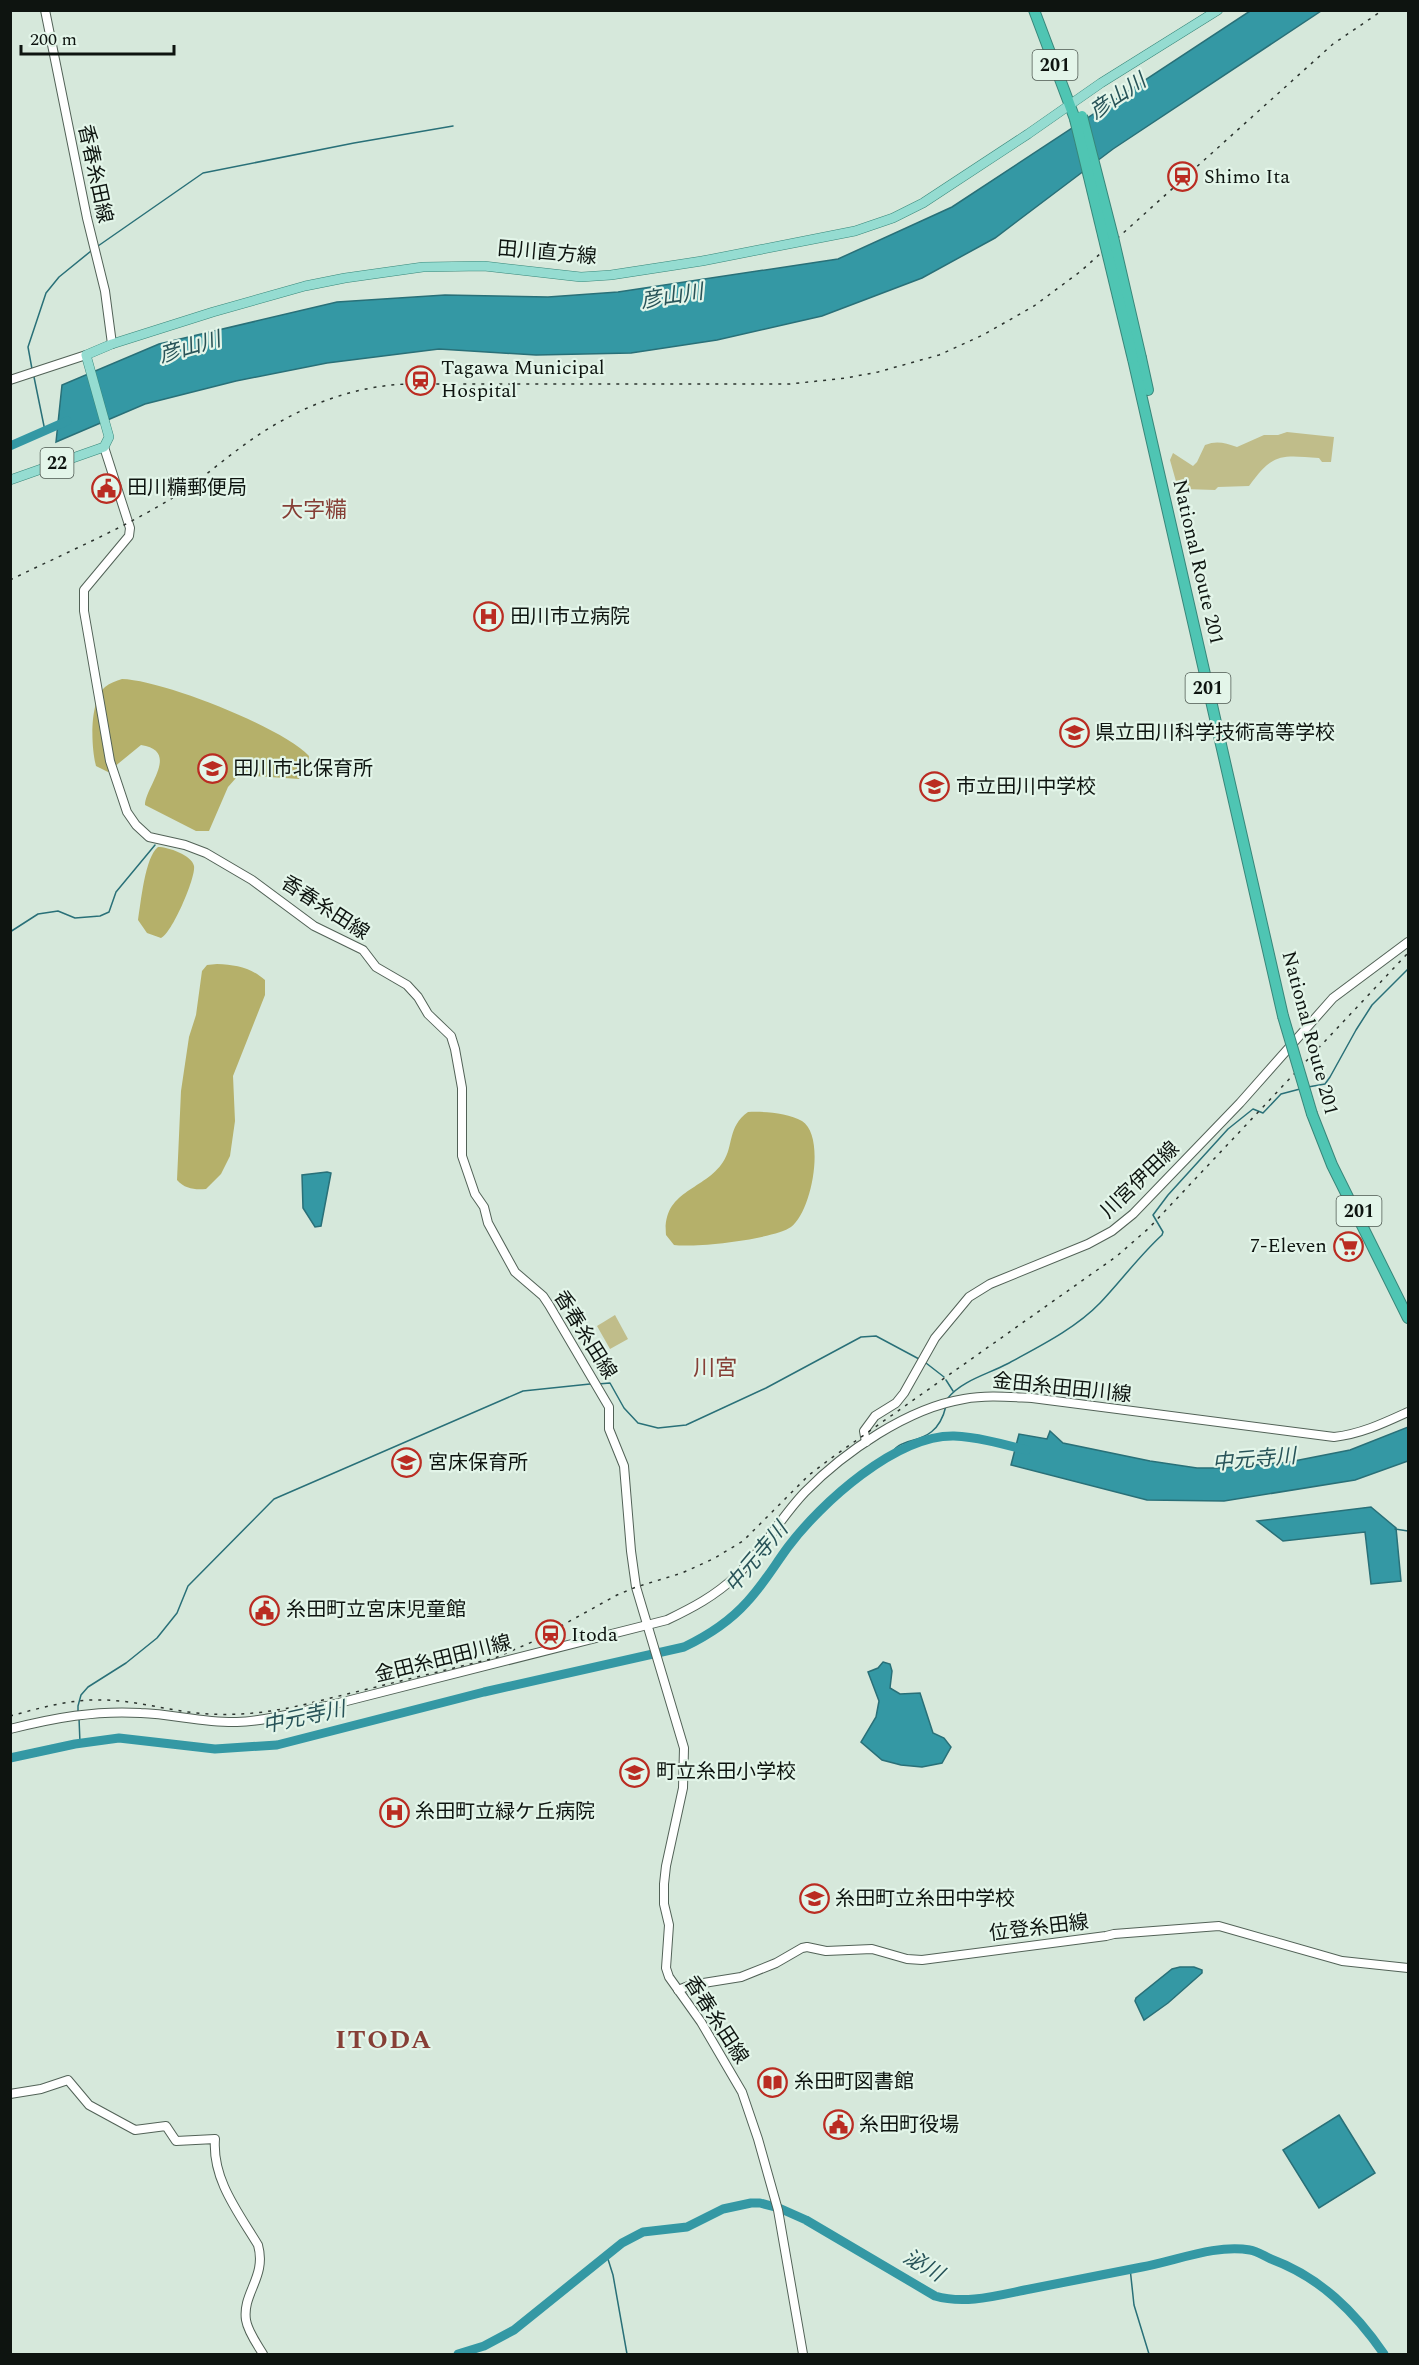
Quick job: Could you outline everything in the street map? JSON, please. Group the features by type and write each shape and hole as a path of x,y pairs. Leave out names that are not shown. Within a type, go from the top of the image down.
{"highway":[{"name":"National Route 201","path":"1035,10 1073,104"},
{"name":"National Route 201","path":"1042,10 1078,118 1137,359 1287,1016 1314,1113 1332,1165 1408,1318"},
{"name":"National Route 201","path":"1314,1113 1333,1156 1408,1305"}],"main road":[{"name":"香春糸田線","path":"45,10 87,218 105,291 112,344"},
{"name":"田川直方線","path":"86,355 112,344 213,312 305,286 345,278 423,267 484,266 581,277 611,275 702,261 855,231 893,218 923,203 1101,83 1218,10"},
{"path":"10,380 86,355 109,437 104,447"},
{"name":"香春糸田線","path":"104,447 130,528 129,536 84,590 84,610 110,761 127,812 136,825 149,837 206,853 252,880 314,926 363,951 376,967 407,985 428,1014 451,1036 462,1088 462,1156 475,1194 484,1207 491,1229 514,1272 543,1296 609,1407 609,1429 624,1466 636,1587 684,1748 683,1788 666,1866 664,1904 669,1925 666,1968 669,1977 711,2039 742,2092 778,2210 803,2355"},
{"name":"22","path":"10,480 104,447"},
{"name":"川宮伊田線","path":"866,1442 864,1431 875,1416 896,1403 904,1393 935,1338 969,1297 1010,1275 1088,1244 1133,1214 1240,1103 1333,998 1408,942"},
{"name":"金田糸田田川線","path":"10,1729 75,1715 110,1712 145,1713 220,1722 277,1717 647,1629 684,1612 716,1593 737,1575 805,1492 866,1442 929,1408 964,1398 988,1396 1032,1398 1334,1437 1349,1436 1367,1430 1408,1412"},
{"name":"位登糸田線","path":"678,1990 691,1985 741,1977 807,1947 826,1951 872,1949 907,1959 922,1960 1114,1934 1219,1926 1342,1961 1408,1968"},
{"path":"10,2094 41,2089 68,2080 89,2105 135,2130 166,2126 176,2142 215,2139 215,2157 222,2183 258,2245 261,2256 261,2266 246,2315 251,2333 263,2355"}],"shaded area":[{"path":"1287,432 1334,437 1331,462 1322,462 1319,458 1295,456 1278,458 1265,467 1249,486 1218,487 1215,490 1184,489 1177,485 1170,460 1173,453 1193,466 1205,445 1209,443 1225,443 1237,447 1264,435 1278,435"},
{"path":"122,679 164,687 249,719 295,744 309,756 307,768 299,779 255,776 236,778 228,787 209,831 196,831 145,805 160,762 158,754 153,749 141,745 108,772 96,766 92,737 96,703 105,687"},
{"path":"158,847 168,848 184,855 194,866 191,882 182,905 171,927 161,938 147,933 138,920 147,870"},
{"path":"207,965 242,967 254,972 265,980 265,995 233,1076 235,1121 230,1156 221,1174 206,1189 194,1189 177,1180 181,1091 202,971"},
{"path":"748,1112 783,1114 802,1121 809,1129 815,1157 813,1174 805,1206 798,1219 791,1227 782,1231 752,1239 716,1244 674,1245 666,1235 667,1220 671,1209 677,1200 715,1172 723,1162 737,1124"},
{"path":"615,1315 628,1339 610,1349 597,1326"}],"water":[{"path":"1250,11 1321,11 1113,149 995,238 922,278 822,316 717,340 631,353 536,355 439,349 327,363 236,381 145,404 56,442 62,385 159,344 337,302 445,295 548,297 618,292 838,259 952,207"},
{"path":"331,1173 321,1226 315,1227 303,1208 302,1175"},
{"path":"1408,1427 1408,1461 1355,1480 1224,1501 1147,1500 1011,1465 1019,1434 1047,1439 1050,1431 1063,1443 1150,1461 1197,1468 1223,1468 1289,1462 1350,1450"},
{"path":"1371,1507 1396,1528 1401,1581 1371,1584 1365,1532 1283,1541 1257,1521"},
{"path":"883,1662 890,1664 892,1671 890,1688 900,1694 920,1693 933,1733 944,1738 951,1747 942,1763 922,1767 901,1765 882,1760 861,1742 876,1717 879,1701 868,1672 878,1668"},
{"path":"1194,1967 1202,1970 1202,1973 1168,2003 1144,2020 1135,2001 1136,1998 1172,1969"},
{"path":"1339,2115 1375,2173 1319,2208 1283,2150"}],"waterway":[{"path":"98,246 203,173 453,126"},
{"path":"32,369 28,347 46,293 59,277 91,251"},
{"path":"34,377 45,431"},
{"name":"彦山川","path":"10,446 67,421"},
{"path":"10,932 38,914 58,911 75,918 100,916 109,912 116,892 155,845"},
{"path":"1308,1087 1325,1084 1372,1005 1408,969"},
{"path":"948,1398 967,1382 1043,1344 1090,1312 1162,1235 1163,1232 1153,1215 1168,1195 1228,1129 1253,1109 1263,1113 1281,1094 1300,1089"},
{"path":"598,1384 610,1383 624,1408 638,1423 658,1428 686,1425 766,1388 861,1337 876,1336 919,1359"},
{"path":"926,1363 944,1377"},
{"path":"946,1380 953,1391"},
{"path":"78,1713 81,1695 88,1687 126,1663 157,1638 177,1613 188,1586 274,1499 523,1391 590,1384"},
{"path":"890,1457 901,1445 934,1430 946,1406"},
{"name":"中元寺川","path":"10,1758 75,1744 119,1738 215,1749 277,1745 484,1692 684,1647 718,1628 733,1616 758,1589 788,1547 820,1511 840,1492 885,1459 908,1447 932,1439 954,1436 981,1439 1026,1450"},
{"path":"1395,1529 1408,1531"},
{"path":"79,1718 80,1743"},
{"name":"泌川","path":"458,2354 484,2346 514,2330 622,2243 643,2232 687,2227 723,2209 751,2203 779,2208 806,2220 935,2296 947,2299 994,2296 1209,2251 1223,2249 1253,2251 1289,2267 1321,2286 1361,2324 1384,2354"},
{"path":"607,2256 613,2275 627,2354"},
{"path":"1130,2268 1134,2305 1149,2354"}],"railway":[{"path":"10,580 154,509 183,492 240,448 278,423 341,395 408,384 790,384 878,372 939,355 983,335 1034,306 1081,271 1333,44 1383,10"},
{"path":"10,1716 90,1700 123,1701 188,1712 216,1714 257,1713 298,1706 495,1658 532,1642 617,1595 682,1573 713,1559 743,1541 809,1475 830,1459 1117,1256 1149,1228 1408,953"}],"place":[{"name":"Shimo Ita","path":"1183,177"},
{"name":"Tagawa Municipal Hospital","path":"420,380"},
{"name":"田川糒郵便局","path":"106,488"},
{"name":"田川市立病院","path":"489,617"},
{"name":"県立田川科学技術高等学校","path":"1074,733"},
{"name":"田川市北保育所","path":"212,769"},
{"name":"市立田川中学校","path":"935,787"},
{"name":"7-Eleven","path":"1348,1246"},
{"name":"宮床保育所","path":"407,1463"},
{"name":"糸田町立宮床児童館","path":"265,1610"},
{"name":"Itoda","path":"550,1635"},
{"name":"町立糸田小学校","path":"635,1772"},
{"name":"糸田町立緑ケ丘病院","path":"394,1812"},
{"name":"糸田町立糸田中学校","path":"814,1899"},
{"name":"糸田町図書館","path":"773,2082"},
{"name":"糸田町役場","path":"838,2125"}],"district":[{"name":"大字糒","path":"314,510"},
{"name":"川宮","path":"715,1368"},
{"name":"ITODA","path":"384,2040"}]}
